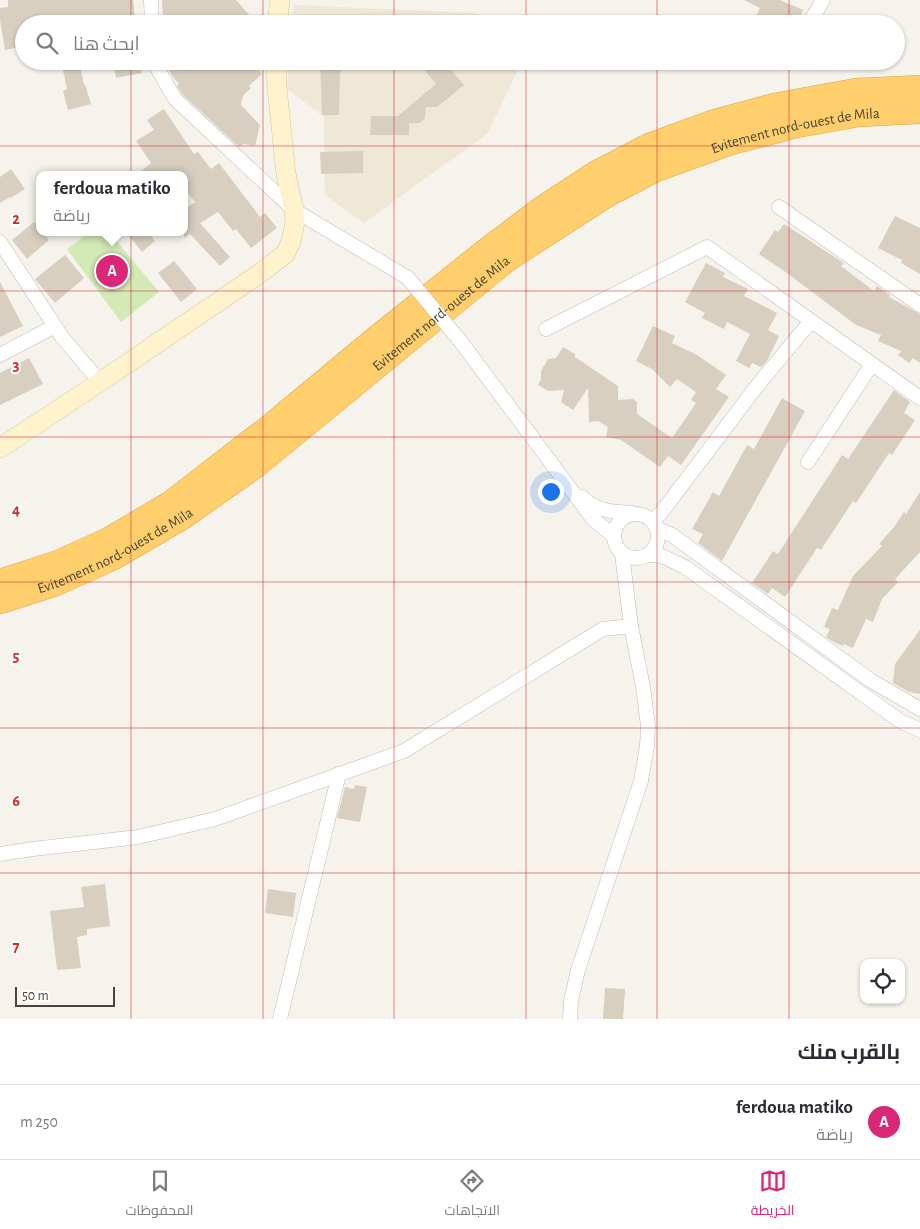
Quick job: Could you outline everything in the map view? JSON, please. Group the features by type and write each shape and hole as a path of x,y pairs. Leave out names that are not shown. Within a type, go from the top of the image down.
{"highway":[{"path":"0,582 58,562 109,540 170,504 270,427 485,252 542,209 597,173 649,146 715,122 774,106 856,92 920,88"},
{"name":"Evitement nord-ouest de Mila","path":"0,601 56,583 112,558 182,517 256,464 507,259 606,195 656,170 731,142 796,125 859,114 920,111"}],"street":[{"path":"151,0 152,15"},
{"path":"279,15 280,0"},
{"path":"814,15 823,0"},
{"path":"160,70 175,99 294,210 408,278 461,342 593,519 614,536"},
{"path":"0,448 100,382 285,254 291,242 294,210 286,174 276,70"},
{"path":"779,206 920,305"},
{"path":"0,242 62,337 100,382"},
{"path":"546,329 707,247 920,398"},
{"path":"650,555 658,544 655,525 660,513 757,386 811,321"},
{"path":"0,355 55,326"},
{"path":"808,462 872,364"},
{"path":"566,481 586,502 594,506 608,512 637,513 650,518 655,525 672,535 870,680 920,709"},
{"path":"570,1019 570,1001 578,970 641,781 647,746 648,726 631,626 622,554 614,543 614,528 623,517 637,513"},
{"path":"622,554 636,559 650,555 662,556 685,566 900,721 917,724"},
{"path":"0,854 33,848 138,836 215,820 404,751 603,629 631,626"},
{"path":"280,1019 339,774"}],"shaded area":[{"path":"294,5 476,13 479,15 293,15"},
{"path":"288,70 518,70 488,133 364,223 325,195 324,117 287,89"}],"green space":[{"path":"85,236 112,236 159,292 121,322 67,249"}],"building":[{"path":"8,0 133,0 135,15 15,15 15,48 5,50 0,8 8,7"},
{"path":"162,0 236,0 249,15 163,15"},
{"path":"744,0 780,0 803,10 801,15 757,15 760,8"},
{"path":"63,70 81,70 91,104 68,110 63,91 67,89"},
{"path":"115,70 142,70 142,73 116,78"},
{"path":"169,70 259,70 262,74 249,86 251,88 243,96 241,105 260,125 255,146 244,144 239,147 182,94 177,86 179,84"},
{"path":"320,70 342,70 340,72 339,115 322,115"},
{"path":"424,70 451,70 464,85 437,107 426,107 425,118 420,123 409,123 409,135 370,135 371,116 398,116 436,84"},
{"path":"164,109 194,154 198,152 211,169 219,163 260,217 265,213 277,228 251,248 236,229 233,231 218,212 200,223 230,257 220,266 190,234 188,235 188,207 195,202 188,193 188,171 142,171 151,163 136,141 154,130 147,120"},
{"path":"363,151 363,173 321,174 320,152"},
{"path":"11,169 25,189 0,203 0,177"},
{"path":"895,216 920,228 920,274 901,263 902,260 878,248"},
{"path":"34,222 36,224 36,236 46,236 49,240 27,259 12,240"},
{"path":"784,224 844,263 841,266 874,291 877,286 890,295 889,297 920,314 920,363 913,358 909,363 898,355 901,351 878,341 881,335 856,325 759,254 775,230 778,232"},
{"path":"129,236 151,236 155,241 142,252"},
{"path":"65,255 84,278 55,303 35,279"},
{"path":"174,261 197,289 181,302 158,273"},
{"path":"706,263 725,273 723,277 748,289 744,296 777,313 768,330 779,336 767,361 761,367 752,363 749,368 736,361 750,334 727,322 724,329 702,318 705,313 685,302"},
{"path":"0,282 23,326 0,337"},
{"path":"653,326 675,336 672,343 697,355 726,375 716,389 729,397 681,465 668,456 660,467 621,440 606,437 608,427 598,421 589,422 588,388 573,410 561,402 564,390 548,391 538,385 541,379 541,371 548,359 556,358 563,347 618,386 618,400 633,399 637,402 637,414 672,438 696,403 691,400 696,392 677,379 670,387 652,369 636,361"},
{"path":"29,358 43,384 0,405 0,373"},
{"path":"894,390 910,402 904,413 915,420 892,455 889,453 856,503 853,501 821,550 817,548 785,597 772,588 768,594 752,583 773,551 778,554 842,455 848,459"},
{"path":"782,398 805,411 722,561 698,543 703,534 692,529 713,492 719,496 747,445 754,449"},
{"path":"920,492 920,552 895,579 898,582 882,599 873,622 866,619 853,648 832,641 826,637 830,629 824,627 832,608 838,610 853,576 882,546 879,544 895,526 904,512 906,514"},
{"path":"920,630 920,694 909,692 893,683 895,664"},
{"path":"355,785 367,787 360,822 337,818 345,787 354,789"},
{"path":"105,884 110,926 87,929 87,935 77,937 81,968 57,970 50,911 84,907 81,887"},
{"path":"268,889 296,893 293,917 265,913"},
{"path":"605,988 625,989 623,1019 603,1019"}],"place":[{"name":"ferdoua matiko","path":"112,271"}]}
